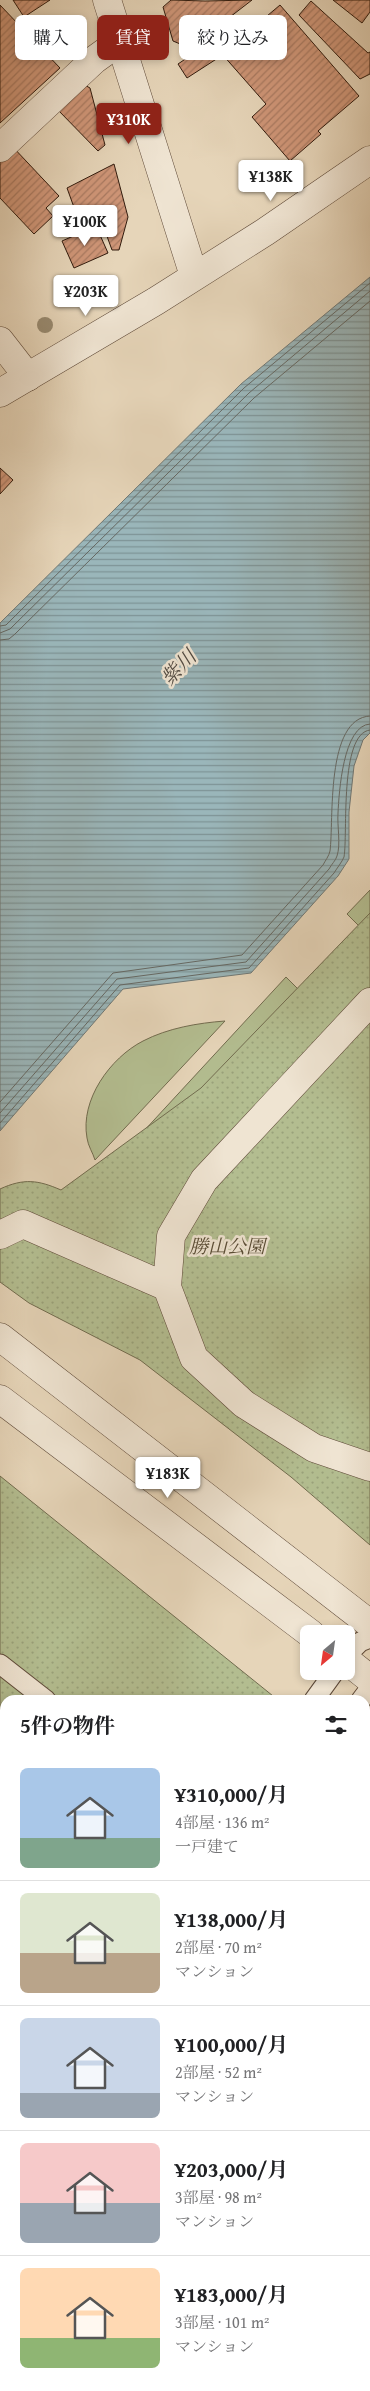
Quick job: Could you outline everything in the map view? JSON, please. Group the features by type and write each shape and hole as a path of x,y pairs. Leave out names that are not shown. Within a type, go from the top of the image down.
{"street":[{"path":"107,0 111,15"},
{"path":"0,148 97,58"},
{"path":"125,60 194,276"},
{"path":"0,393 265,232 370,160"},
{"path":"0,340 28,377"},
{"path":"370,1002 204,1180 171,1236 167,1287 194,1358 244,1404 314,1448 370,1467"},
{"path":"0,1235 23,1224 167,1287"},
{"path":"0,1337 370,1624"},
{"path":"0,1399 300,1626"},
{"path":"355,1667 370,1679"}],"lane":[{"path":"355,1647 360,1642 370,1638"},
{"path":"0,1664 40,1695"},
{"path":"318,1695 328,1680"}],"green space":[{"path":"370,890 370,937 347,914"},
{"name":"勝山公園","path":"370,913 370,1545 291,1477 140,1360 29,1303 0,1282 0,1189 16,1183 38,1182 61,1190 201,1088"},
{"path":"286,977 321,1012 130,1146"},
{"path":"225,1021 95,1160 87,1138 88,1109 100,1082 119,1058 143,1041 173,1029"},
{"path":"0,1476 272,1695 0,1695"}],"water":[{"name":"紫川","path":"370,277 370,733 363,740 354,766 349,812 349,859 338,876 251,973 123,989 0,1131 0,623 241,384"}],"building":[{"path":"13,0 50,0 27,15 23,15"},
{"path":"171,0 252,0 233,15 179,15 179,43 173,41 169,27 169,15 165,15 163,7"},
{"path":"333,0 370,0 370,12 362,23"},
{"path":"311,1 368,53 370,52 370,74 360,79 299,15"},
{"path":"0,5 15,21 15,60 52,60 60,68 0,123"},
{"path":"280,5 359,96 318,131 321,134 290,161 252,117 266,104 227,60 287,60 287,15 268,15"},
{"path":"184,60 215,60 187,78 178,64"},
{"path":"83,84 90,88 105,145 98,151 57,109"},
{"path":"11,145 59,196 46,208 53,216 34,234 0,198 0,156"},
{"path":"114,164 128,217 119,250 112,250 100,217 80,224 67,188"},
{"path":"96,226 108,253 74,268 62,241"},
{"path":"0,468 13,480 0,494"}]}
